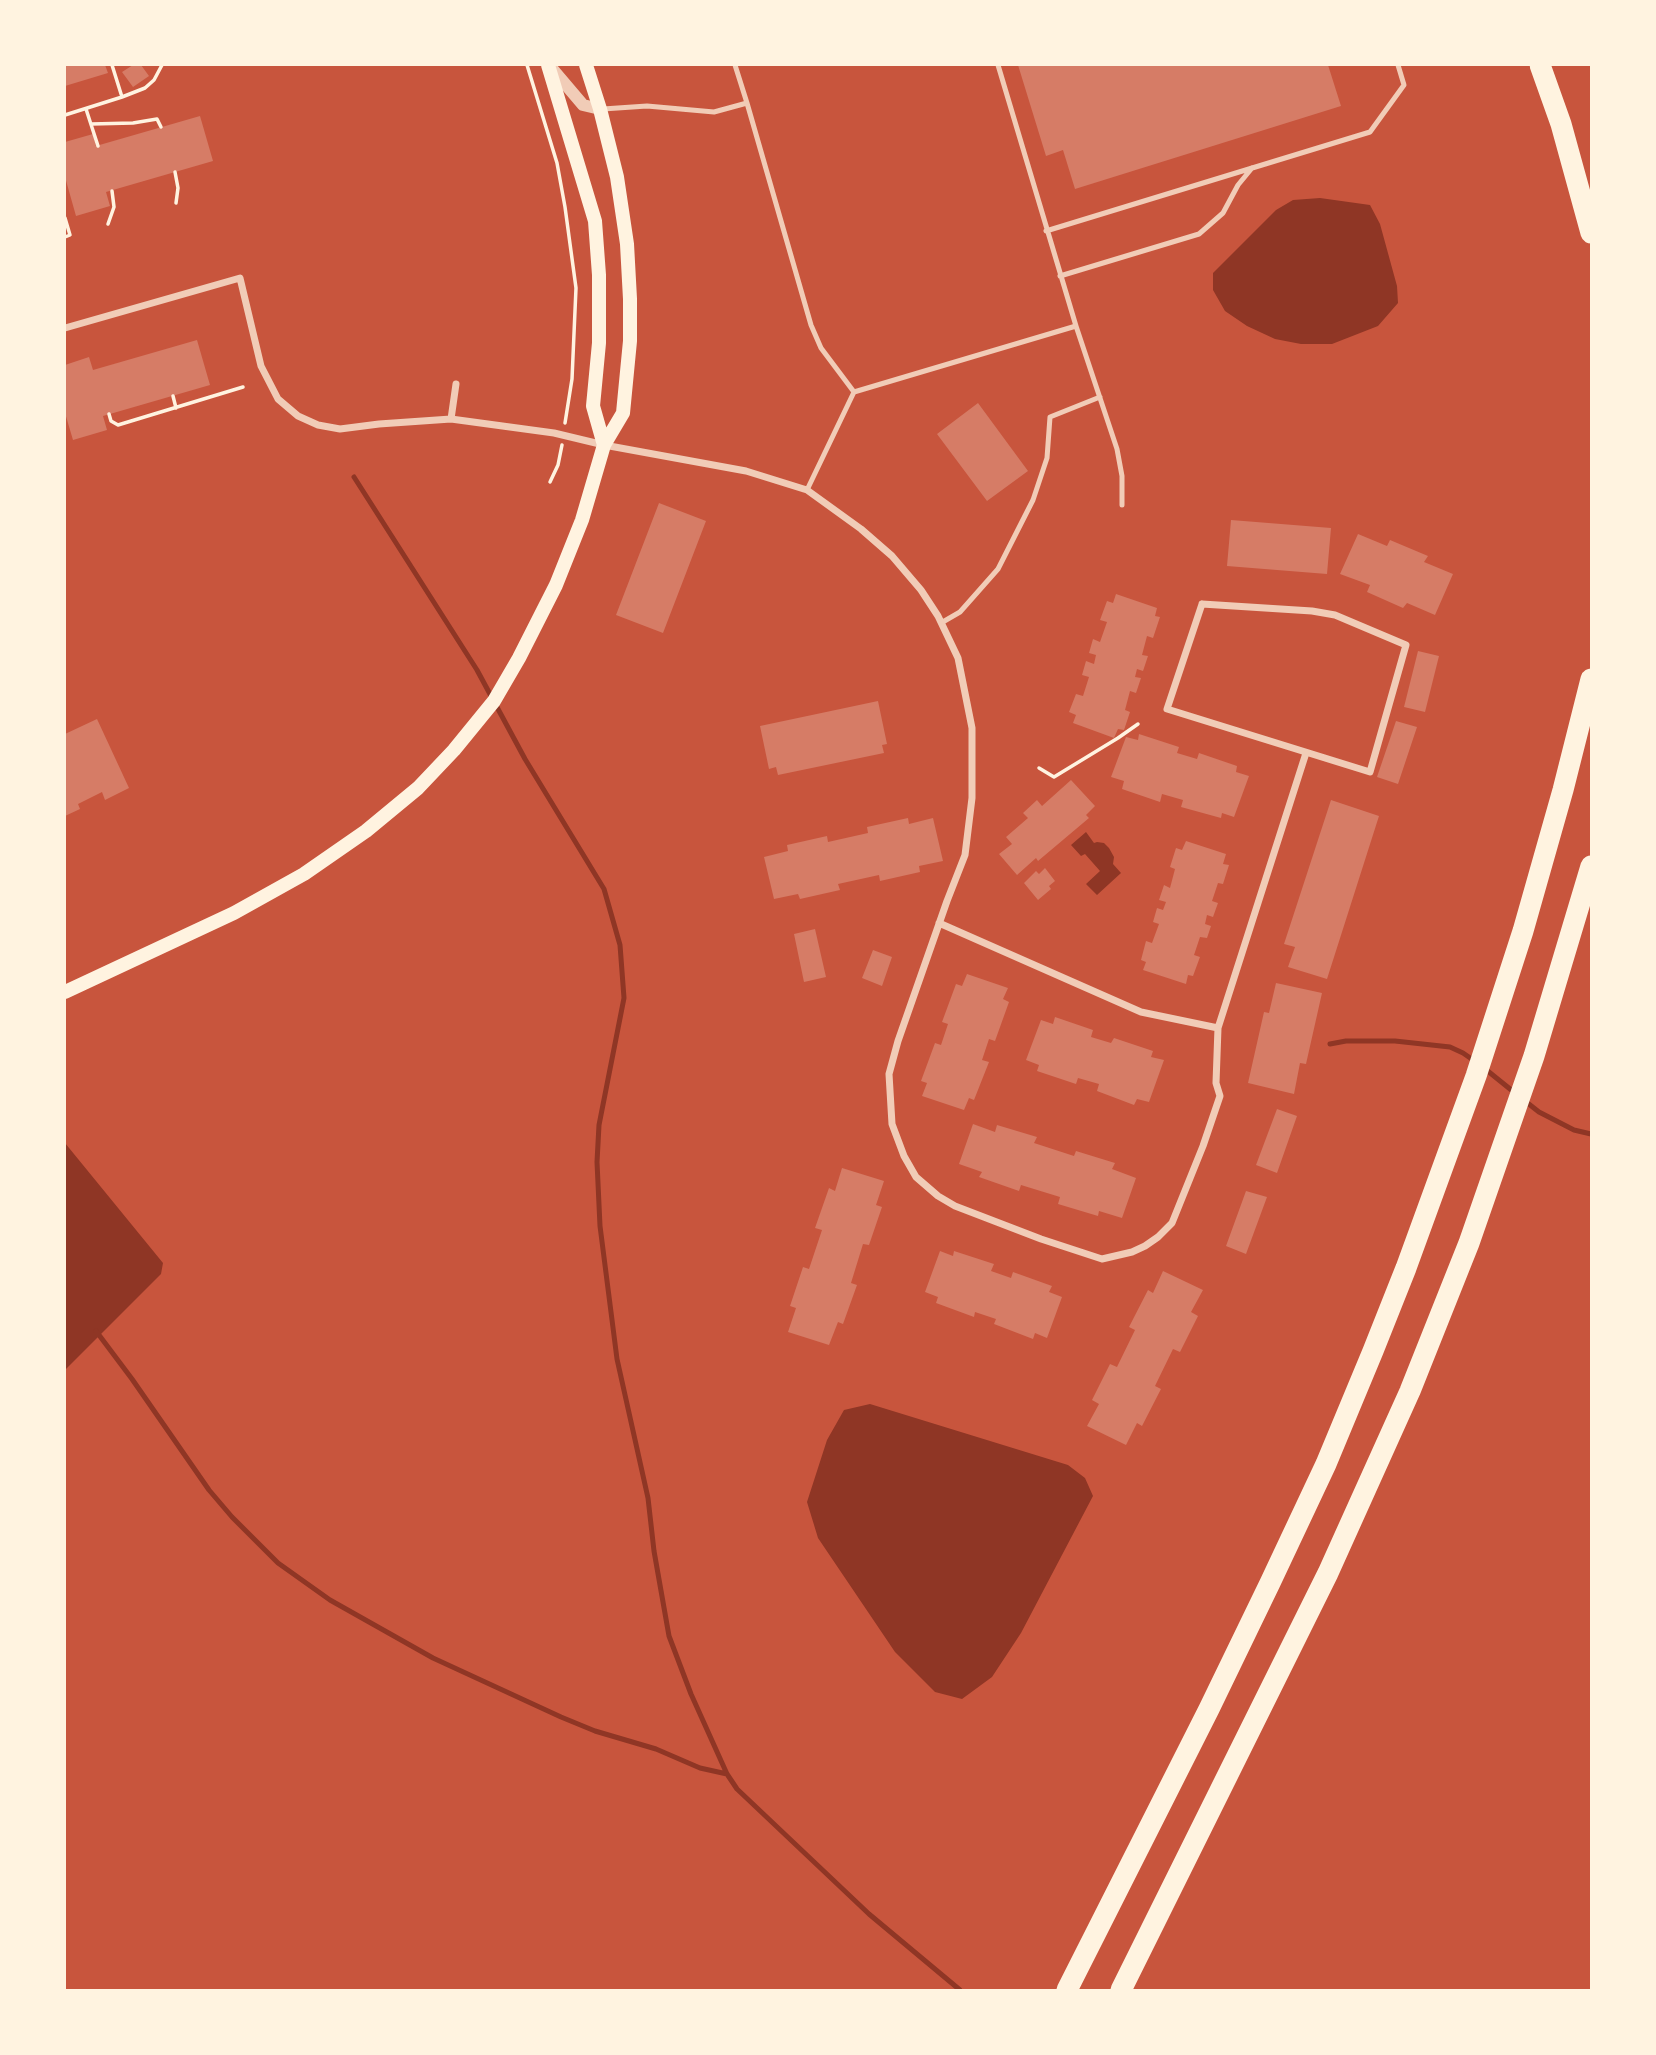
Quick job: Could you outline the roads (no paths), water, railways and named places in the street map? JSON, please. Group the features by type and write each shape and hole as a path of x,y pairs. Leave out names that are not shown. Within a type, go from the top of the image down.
{"highway":[{"path":"1540,65 1561,124 1591,233"},
{"path":"1067,1990 1270,1583 1326,1464 1373,1351 1476,1076 1523,931 1591,679"},
{"path":"1121,1990 1328,1573 1410,1391 1469,1243 1534,1056 1591,866"}],"main road":[{"path":"549,65 595,220 599,275 599,343 593,406 604,445"},
{"path":"65,992 233,913 304,874 366,831 418,788 454,750 488,709 519,658 556,585 582,520 604,445 623,413 630,341 627,244 621,202 600,109 586,65"}],"street":[{"path":"549,65 583,105 600,109"},
{"path":"65,328 240,278 261,366 278,399 298,416 318,425 340,429 451,419 554,433 746,471 807,490 861,528 892,556 920,590 941,623 958,658 972,728 972,798 965,855 898,1041 889,1074 892,1124 904,1156 916,1177 955,1206 1017,1230 1102,1259 1145,1246 1172,1223 1220,1096 1216,1083 1218,1028 1306,753"},
{"path":"451,419 456,384"},
{"path":"1202,604 1335,615 1406,645 1370,772 1306,753 1167,709 1202,604"},
{"path":"939,923 1141,1012 1218,1028"}],"lane":[{"path":"735,65 811,324 821,348 854,392"},
{"path":"998,65 1046,231 1117,449 1122,476 1122,505"},
{"path":"1046,231 1370,131 1404,85 1398,65"},
{"path":"600,109 647,106 715,112 747,103"},
{"path":"1060,276 1199,234 1223,213 1238,185 1253,167"},
{"path":"807,490 854,392 1076,326"},
{"path":"941,623 960,612 998,569 1034,500 1047,458 1050,417 1100,397"}],"waterway":[{"path":"354,477 477,670 525,759 604,889 620,945 624,998 599,1125 597,1162 600,1226 617,1359 648,1498 669,1636 691,1694 727,1774 737,1789 869,1914 960,1990"},
{"path":"1330,1044 1346,1041 1395,1041 1450,1047 1476,1062"},
{"path":"1484,1068 1515,1093"},
{"path":"1525,1101 1539,1112 1574,1130 1591,1134"},
{"path":"96,1331 209,1490 232,1517 278,1563 330,1600 433,1658 561,1717 595,1731 656,1749 700,1768 727,1774"}]}
